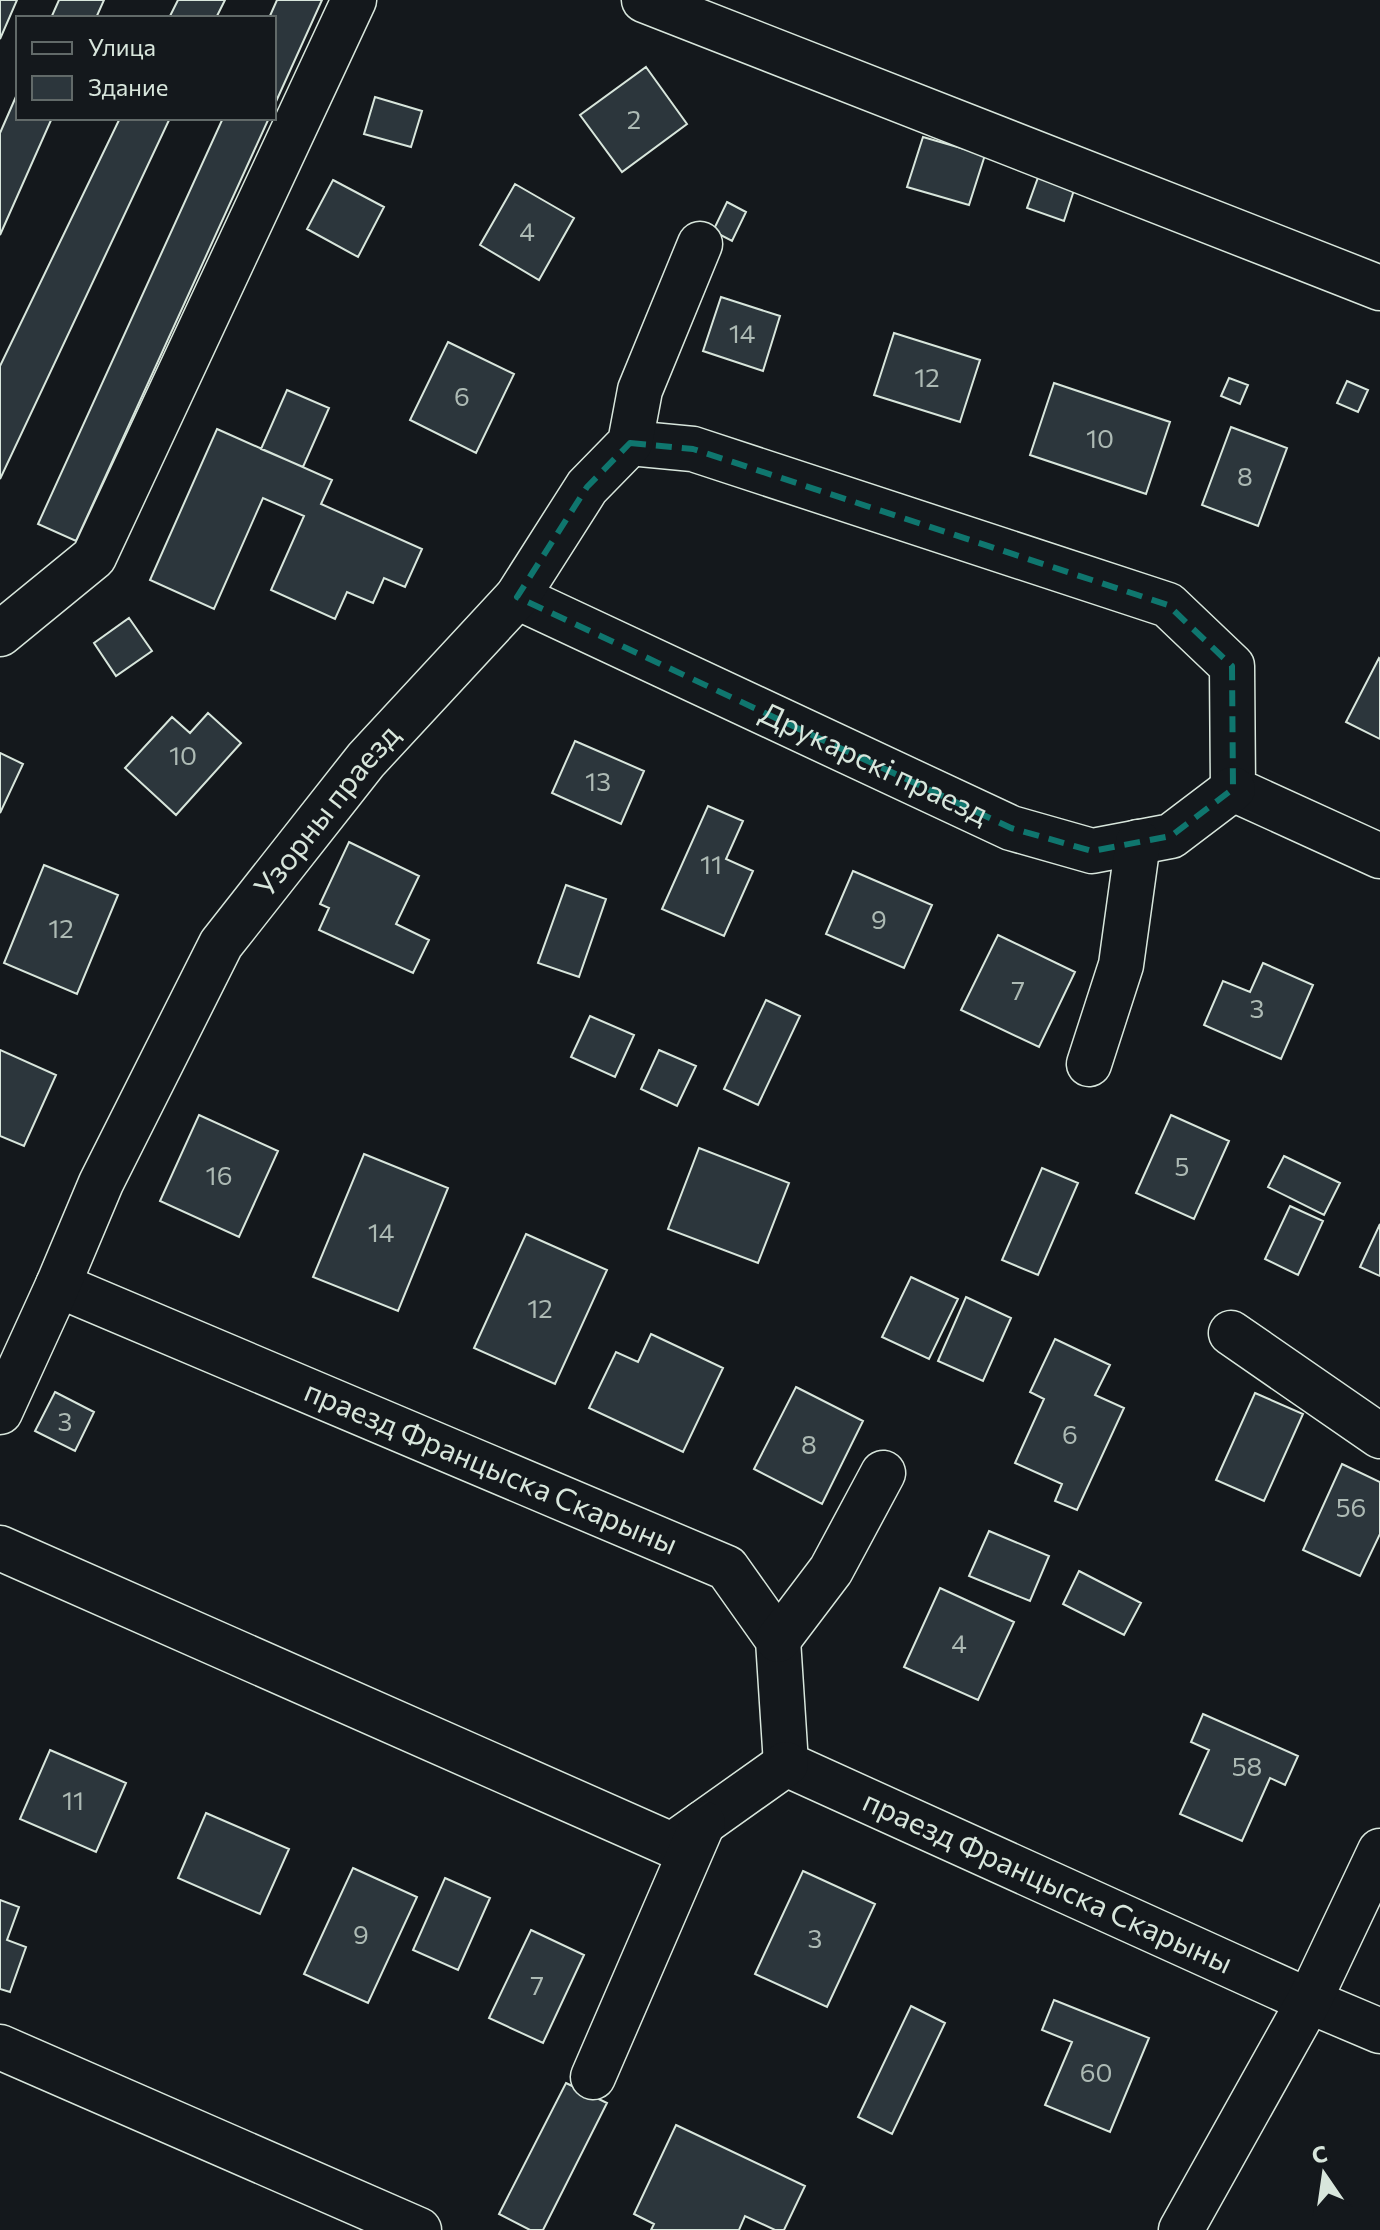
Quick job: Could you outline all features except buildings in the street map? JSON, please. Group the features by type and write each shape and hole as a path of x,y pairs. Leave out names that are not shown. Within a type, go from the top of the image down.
{"street":[{"path":"0,634 94,557 354,0"},
{"path":"644,0 1380,288"},
{"path":"700,244 640,390 630,443 693,449 1168,605 1232,666 1233,789 1380,856"},
{"name":"Узорны праезд","path":"0,1412 101,1183 221,944 366,760 517,597 587,487 630,443"},
{"name":"Друкарскі праезд","path":"517,597 1011,828 1092,851 1171,836 1233,789"},
{"path":"1089,1064 1121,965 1138,842"},
{"name":"праезд Францыска Скарыны","path":"58,1285 727,1568 778,1640"},
{"path":"1231,1333 1380,1436"},
{"path":"0,1548 672,1845 786,1764 778,1640 831,1570 883,1473"},
{"name":"праезд Францыска Скарыны","path":"786,1764 1380,2031"},
{"path":"593,2077 703,1823"},
{"path":"1181,2230 1309,2001 1380,1851"},
{"path":"0,2047 419,2230"}],"highlighted area":[{"path":"630,443 693,449 1168,605 1232,666 1233,789 1171,836 1092,851 1011,828 517,597 587,487"}]}
